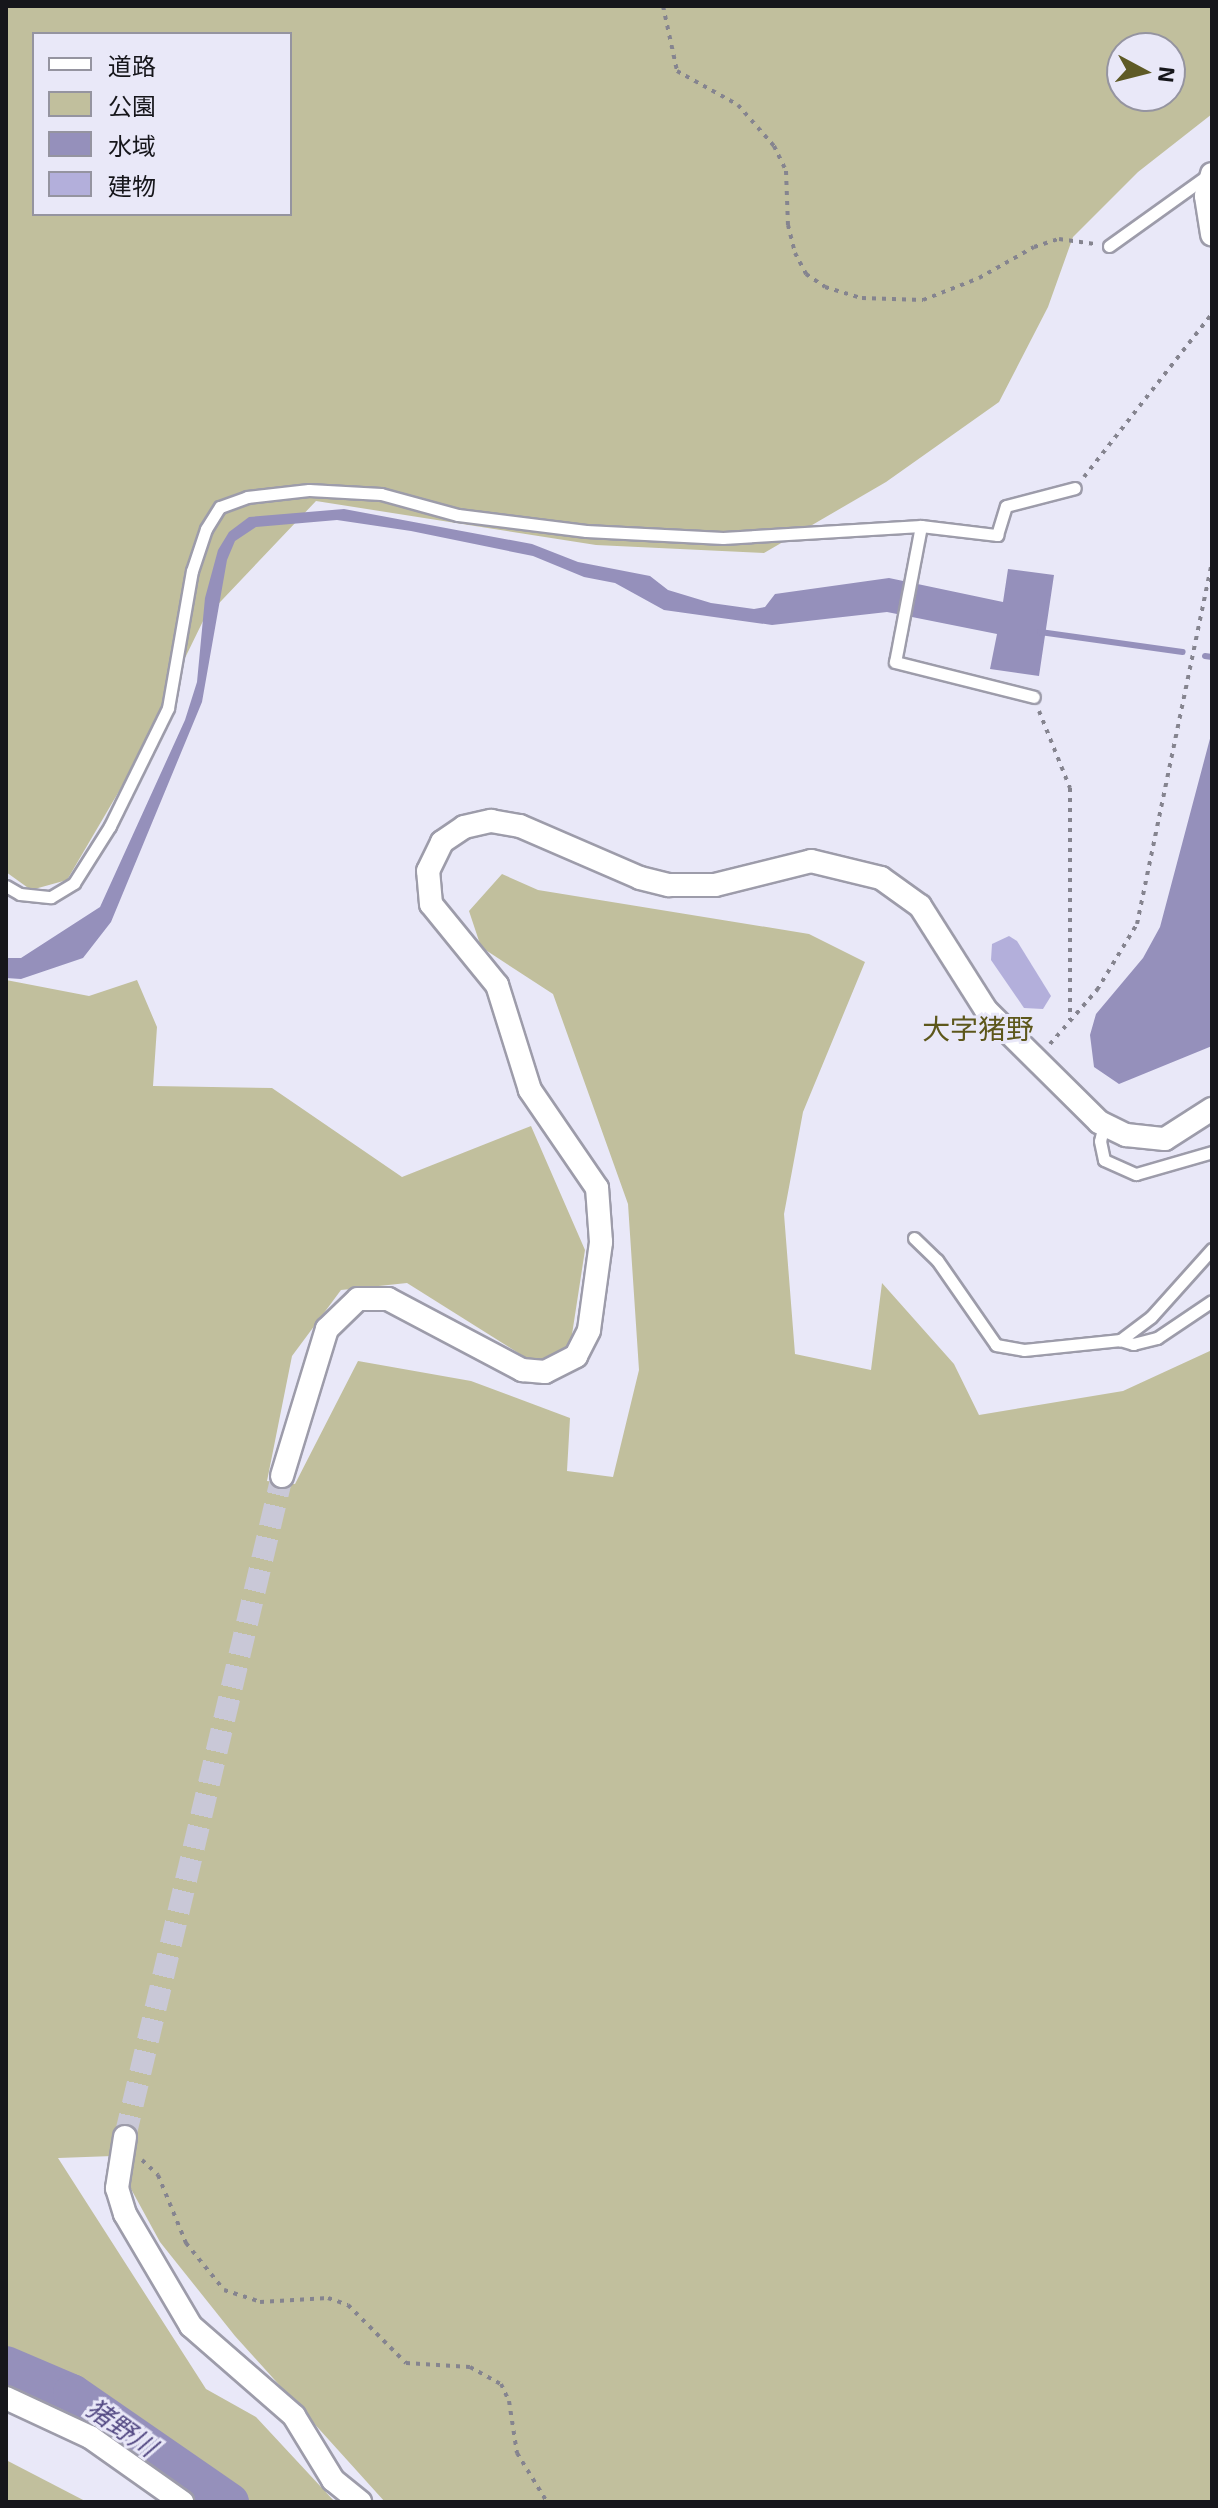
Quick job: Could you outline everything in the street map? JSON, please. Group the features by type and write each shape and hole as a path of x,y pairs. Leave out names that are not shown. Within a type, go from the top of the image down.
{"street":[{"path":"1212,173 1206,196 1212,235"},
{"path":"282,1476 327,1329 358,1299 388,1299 522,1370 545,1372 576,1356 589,1330 601,1242 597,1188 530,1090 497,985 431,904 428,871 442,842 464,827 491,821 520,826 640,878 669,885 715,885 811,861 881,878 920,906 986,1010 1104,1124 1126,1135 1165,1139 1212,1109"},
{"path":"123,2146 117,2188 125,2214 191,2326 214,2351 258,2381 294,2416 333,2480 360,2502"},
{"path":"6,2398 90,2437 182,2502"}],"lane":[{"path":"1109,246 1212,173"},
{"path":"6,886 20,894 51,897 74,883 110,826 168,708 192,571 220,507 247,497 309,490 381,494 458,515 586,531 723,538 921,526 997,535 1006,506 1075,488"},
{"path":"921,526 912,558 895,662 1034,697"},
{"path":"1104,1124 1100,1141 1104,1160 1136,1174 1212,1152"},
{"path":"914,1238 937,1260 996,1345 1024,1350 1120,1340 1133,1344 1157,1338 1212,1301"},
{"path":"1120,1340 1151,1317 1212,1249"}],"path":[{"path":"663,6 677,71 738,105 774,146 786,171 795,253 806,274 825,287 862,298 923,300 1059,239 1109,246"},
{"path":"1075,488 1212,314"},
{"path":"1038,1058 1097,990 1137,924 1212,563"},
{"path":"1034,697 1070,788 1070,1022"},
{"path":"123,2146 158,2175 186,2243 224,2290 260,2302 328,2298 348,2305 406,2363 470,2367 501,2384 509,2401 517,2453 547,2502"}],"green space":[{"path":"6,6 1212,6 1212,114 1138,172 1073,237 1048,307 999,402 886,482 764,553 596,545 316,501 204,619 125,781 67,880 31,890 6,872"},
{"path":"502,874 538,890 809,934 865,962 803,1112 784,1214 795,1354 871,1370 882,1283 954,1364 979,1415 1123,1391 1212,1350 1212,2502 385,2502 235,2336 160,2242 113,2156 58,2158 206,2389 256,2417 335,2502 223,2502 194,2481 6,2388 6,980 89,996 137,980 157,1027 153,1086 272,1088 402,1177 531,1126 585,1250 567,1367 536,1364 407,1283 341,1290 292,1356 267,1481 295,1484 358,1361 471,1381 570,1418 567,1471 613,1477 639,1370 628,1204 553,994 481,947 469,911"},
{"path":"6,2460 87,2502 6,2502"}],"water":[{"path":"344,509 532,544 578,562 650,576 668,590 711,603 754,609 765,607 775,594 889,578 1003,602 1008,569 1054,575 1039,676 990,669 997,634 887,612 772,625 664,610 615,583 584,577 533,556 411,531 337,520 256,527 235,541 227,560 202,702 111,922 83,958 21,979 6,978 6,958 21,958 100,907 185,720 197,682 205,598 218,550 229,532 249,517"},
{"path":"1212,731 1212,1046 1119,1084 1094,1067 1090,1035 1096,1014 1143,958 1160,927"}],"building":[{"path":"1009,936 1017,941 1051,996 1043,1009 1024,1008 991,960 992,944"}],"waterway":[{"path":"1040,632 1183,652"},
{"path":"1205,656 1212,657"},
{"name":"猪野川","path":"6,2365 72,2393 230,2502"}],"tunnel":[{"path":"125,2137 282,1476"}],"district":[{"name":"大字猪野","path":"978,1028"}]}
